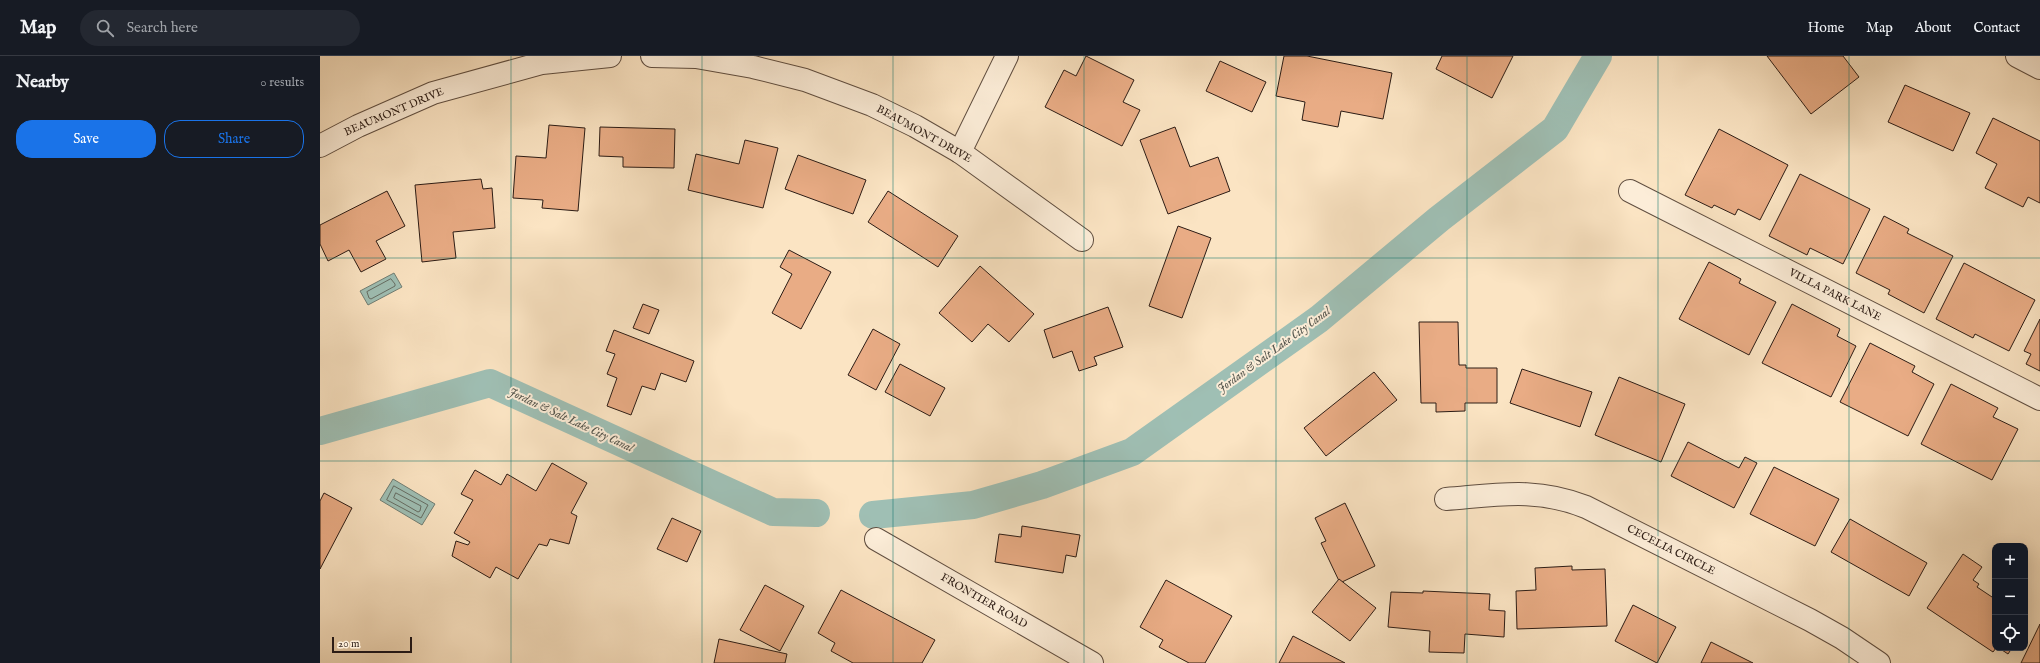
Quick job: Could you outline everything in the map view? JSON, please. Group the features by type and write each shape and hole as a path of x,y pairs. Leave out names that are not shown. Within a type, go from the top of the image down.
{"street":[{"name":"BEAUMONT DRIVE","path":"320,146 358,126 433,93 542,59 610,56"},
{"name":"BEAUMONT DRIVE","path":"652,56 696,57 753,67 805,80 872,105 960,152 1082,240"},
{"path":"960,152 1007,56"},
{"path":"2016,56 2040,68"},
{"name":"VILLA PARK LANE","path":"1630,191 2040,399"},
{"name":"CECELIA CIRCLE","path":"1446,499 1525,494 1555,496 1570,500 1810,620 1842,638 1879,663"},
{"name":"FRONTIER ROAD","path":"876,539 1092,663"}],"water":[{"path":"394,273 402,287 368,305 360,291"},
{"path":"393,479 435,504 422,525 380,500"}],"building":[{"path":"1086,56 1134,80 1123,102 1140,110 1122,146 1045,107 1064,70 1076,76"},
{"path":"1284,56 1307,56 1392,73 1383,119 1341,111 1338,127 1302,120 1305,102 1276,96"},
{"path":"1442,56 1513,56 1492,98 1436,69"},
{"path":"1767,56 1843,56 1859,77 1811,114"},
{"path":"1220,61 1266,82 1252,112 1206,91"},
{"path":"1905,85 1970,113 1953,151 1888,122"},
{"path":"1993,118 2040,141 2040,203 2028,197 2023,207 1985,188 1997,164 1976,153"},
{"path":"549,125 585,128 578,211 542,208 543,200 513,198 516,156 546,158"},
{"path":"600,127 675,129 674,168 623,167 623,157 599,156"},
{"path":"1175,127 1190,167 1218,157 1230,191 1168,214 1140,140"},
{"path":"1719,129 1788,165 1760,220 1738,209 1735,215 1714,205 1712,208 1685,195"},
{"path":"745,140 778,148 763,208 688,190 696,154 739,164"},
{"path":"798,155 866,180 853,214 785,189"},
{"path":"1800,174 1870,209 1843,264 1810,248 1807,255 1769,236"},
{"path":"481,179 483,189 492,188 495,228 453,232 456,258 422,262 415,185"},
{"path":"387,191 405,226 376,241 386,259 361,272 349,250 328,261 320,244 320,225"},
{"path":"888,191 958,236 938,267 868,222"},
{"path":"1884,216 1909,229 1907,233 1953,256 1924,313 1888,294 1890,290 1856,273"},
{"path":"1178,226 1211,238 1182,318 1149,306"},
{"path":"789,250 831,272 801,329 772,313 792,274 780,267"},
{"path":"1709,262 1741,279 1739,283 1776,302 1749,355 1679,319"},
{"path":"1964,263 2035,300 2009,351 1975,334 1973,338 1936,319"},
{"path":"980,266 1034,314 1009,342 988,324 972,342 939,313"},
{"path":"643,304 659,310 649,334 633,328"},
{"path":"1792,304 1840,329 1837,336 1856,346 1831,397 1762,363"},
{"path":"1108,307 1123,347 1094,357 1097,365 1079,371 1072,351 1053,358 1044,330"},
{"path":"2040,319 2040,371 2026,364 2031,354 2024,351"},
{"path":"1419,322 1458,322 1459,365 1466,365 1466,368 1497,368 1497,403 1465,403 1465,411 1436,412 1436,403 1421,403"},
{"path":"873,329 900,344 876,390 848,375"},
{"path":"614,330 694,361 686,382 661,373 655,390 642,386 631,415 607,406 617,378 607,374 615,354 606,351"},
{"path":"1870,343 1915,366 1912,372 1934,384 1908,436 1840,402"},
{"path":"900,364 945,388 930,416 885,392"},
{"path":"1522,369 1592,392 1580,427 1510,403"},
{"path":"1374,372 1397,400 1326,456 1304,428"},
{"path":"1619,377 1685,404 1661,462 1595,435"},
{"path":"1951,384 1998,408 1993,417 2018,429 1992,480 1921,444"},
{"path":"1688,442 1739,468 1745,457 1757,463 1734,508 1671,476"},
{"path":"552,463 587,483 571,513 577,516 569,544 550,539 547,546 539,544 518,579 496,567 490,578 452,556 456,541 468,545 470,542 454,533 473,500 461,494 475,470 501,485 507,474 536,491"},
{"path":"1774,467 1839,499 1815,546 1750,514"},
{"path":"324,493 352,508 320,569 320,501"},
{"path":"1345,503 1375,566 1340,583 1321,543 1326,541 1315,518"},
{"path":"672,518 701,531 687,562 657,549"},
{"path":"1850,519 1927,563 1909,596 1831,552"},
{"path":"1022,526 1080,535 1076,557 1066,555 1063,573 995,562 999,534 1021,537"},
{"path":"1963,554 1982,567 1973,580 1979,584 1977,587 1992,597 1992,651 1994,651 1993,652 1927,608"},
{"path":"1572,566 1572,570 1605,569 1607,626 1517,629 1516,591 1536,590 1535,568"},
{"path":"1339,579 1376,608 1350,641 1312,612"},
{"path":"1166,580 1232,616 1205,663 1189,663 1159,647 1163,640 1140,627"},
{"path":"765,585 804,606 780,651 740,630"},
{"path":"841,590 935,640 922,663 853,663 831,651 835,643 818,633"},
{"path":"1423,591 1490,594 1489,610 1505,611 1504,637 1465,634 1464,653 1429,652 1430,631 1388,627 1391,592 1423,593"},
{"path":"1633,605 1676,627 1657,663 1615,641"},
{"path":"2040,624 2040,663 2021,663"},
{"path":"1293,636 1345,663 1279,663"},
{"path":"719,639 787,654 785,663 714,663"},
{"path":"1711,642 1753,663 1701,663"}],"waterway":[{"name":"Jordan & Salt Lake City Canal","path":"873,515 973,505 1042,485 1132,452 1319,319 1439,219 1555,129 1598,56"},
{"name":"Jordan & Salt Lake City Canal","path":"320,431 490,383 773,512 816,513"}]}
